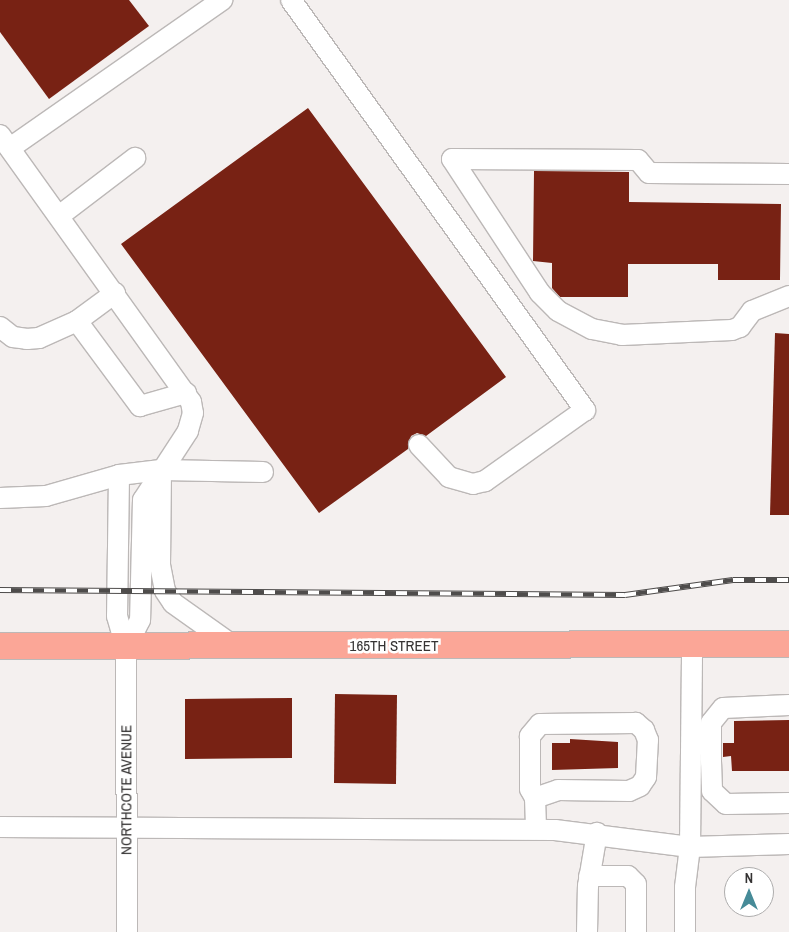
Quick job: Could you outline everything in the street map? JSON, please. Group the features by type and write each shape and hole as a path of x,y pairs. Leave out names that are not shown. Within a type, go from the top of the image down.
{"main road":[{"name":"165TH STREET","path":"0,646 235,647 789,644"}],"street":[{"path":"126,647 140,620 143,500 192,422 193,413 186,393 5,142 222,0"},
{"path":"291,0 586,410 485,481 473,484 449,477 418,445"},
{"path":"58,216 135,158"},
{"path":"789,174 649,174 638,160 452,159 540,293 558,311 592,329 622,335 732,330 740,327 752,311 789,296"},
{"path":"0,327 13,336 27,339 40,338 77,321 115,294"},
{"path":"77,321 140,406 186,393"},
{"path":"161,470 160,565 165,591 173,603 235,647"},
{"path":"0,498 46,496 119,475 161,470 263,472"},
{"path":"119,475 117,616 126,647"},
{"path":"685,932 690,847 692,645"},
{"name":"NORTHCOTE AVENUE","path":"126,647 127,932"},
{"path":"789,705 723,708 711,723 711,761 712,791 726,804 789,803"},
{"path":"535,798 558,790 629,791 640,786 646,777 648,740 644,730 636,722 540,724 530,736 530,789 535,798 536,829"},
{"path":"0,827 536,829 597,833 690,847 789,844"},
{"path":"587,932 589,876 597,833"},
{"path":"589,876 628,876 636,884 636,932"}],"building":[{"path":"0,0 129,0 149,26 49,99 0,32"},
{"path":"308,108 506,377 426,436 417,433 411,436 408,449 319,513 121,244"},
{"path":"534,171 629,172 629,202 781,204 780,280 718,280 718,264 628,264 628,297 560,297 552,288 552,263 533,261"},
{"path":"775,333 789,334 789,515 770,515"},
{"path":"335,694 397,695 396,784 334,783"},
{"path":"292,698 292,758 185,759 185,699"},
{"path":"789,720 789,771 732,771 731,756 723,757 723,743 734,743 734,721"},
{"path":"570,739 618,742 618,768 552,770 552,743 570,743"}],"railway":[{"path":"0,590 625,595 733,580 789,580"}]}
